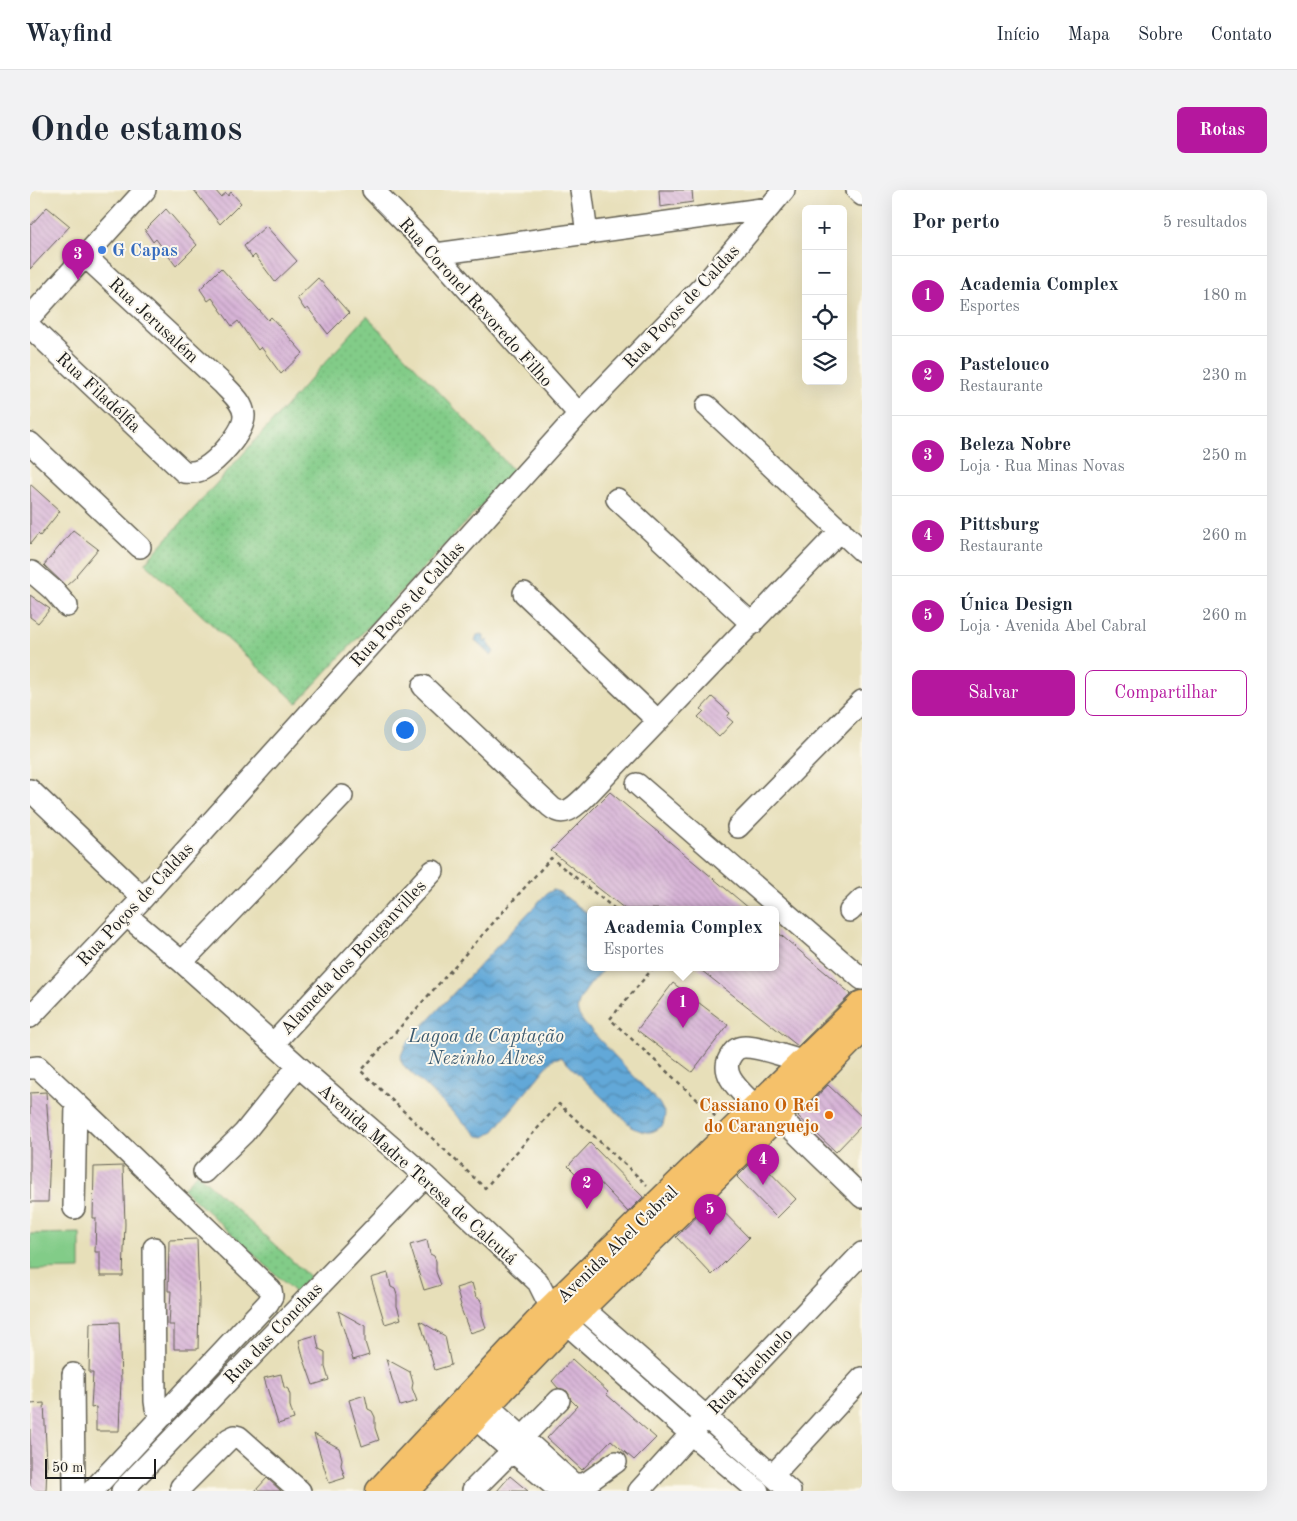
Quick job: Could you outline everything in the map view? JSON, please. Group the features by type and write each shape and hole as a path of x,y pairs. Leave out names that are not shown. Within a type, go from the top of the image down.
{"main road":[{"name":"Avenida Abel Cabral","path":"389,1490 567,1308 755,1138 766,1108 802,1061 862,1004"},
{"name":"Avenida Abel Cabral","path":"766,1108 862,1029"}],"street":[{"path":"30,317 145,190"},
{"name":"Rua Coronel Revoredo Filho","path":"373,190 436,254 579,414"},
{"path":"581,190 587,234"},
{"name":"Rua Poços de Caldas","path":"30,1017 133,908 579,414 704,285 784,190"},
{"path":"856,190 862,195"},
{"path":"436,254 769,208"},
{"name":"Rua Jerusalém","path":"86,256 223,384 238,400 244,414 240,431 234,440 204,468 196,472 184,472 168,457"},
{"name":"Rua Filadélfia","path":"30,327 168,457"},
{"path":"707,406 862,551"},
{"path":"30,443 140,547"},
{"path":"617,499 752,624"},
{"path":"423,686 551,806 559,812 571,809 587,795 841,530"},
{"path":"30,573 53,590 67,606"},
{"path":"524,593 658,721"},
{"path":"738,827 862,701"},
{"path":"636,784 777,906"},
{"name":"Avenida Madre Teresa de Calcutá","path":"31,792 133,908 184,959 275,1041 298,1066 425,1176 567,1308 691,1434 758,1491"},
{"path":"184,959 342,796"},
{"name":"Alameda dos Bouganvilles","path":"275,1041 433,871"},
{"path":"779,907 862,979"},
{"path":"802,1061 740,1047 735,1050 727,1064 727,1074 862,1197"},
{"path":"204,1172 244,1133 298,1066"},
{"path":"30,1068 38,1067 271,1290 272,1296 268,1304 92,1491"},
{"path":"74,1208 76,1103"},
{"name":"Rua das Conchas","path":"122,1491 425,1176"},
{"path":"154,1248 155,1401 156,1408 164,1415"},
{"name":"Rua Riachuelo","path":"639,1491 706,1416 862,1253"},
{"name":"Avenida Madre Teresa de Calcutá","path":"567,1308 706,1416 790,1491"},
{"path":"72,1374 74,1491"},
{"path":"773,1475 862,1378"},
{"path":"473,1490 559,1400"},
{"path":"474,1405 517,1444 570,1480 568,1484 588,1482 616,1462"},
{"path":"181,1486 228,1439 235,1436 239,1437 300,1491"}],"path":[{"path":"611,906 551,858 361,1070 486,1188 559,1104 648,1186"},
{"path":"651,971 610,1019 716,1116 710,1123"}],"green space":[{"path":"367,316 514,471 297,703 145,563"},
{"path":"197,1173 314,1281 300,1297 183,1189"},
{"path":"80,1233 80,1269 30,1270 30,1234"}],"water":[{"path":"481,634 484,636 484,642 488,640 494,652 491,656 475,641 477,635"},
{"name":"Lagoa de Captação Nezinho Alves","path":"553,890 559,892 587,913 587,971 602,971 579,1001 578,1014 584,1023 659,1103 665,1114 663,1125 652,1132 633,1128 561,1057 553,1059 493,1132 485,1137 478,1136 403,1065 400,1058 406,1044 546,894"}],"building":[{"path":"194,190 215,190 221,197 226,193 228,196 231,192 241,203 220,224"},
{"path":"659,190 692,190 693,202 660,207"},
{"path":"47,207 70,226 30,269 30,226"},
{"path":"166,209 197,245 176,266 156,239 153,242 145,230"},
{"path":"266,226 297,261 275,282 255,255 252,258 244,246"},
{"path":"221,268 268,320 271,317 303,353 281,374 261,347 258,350 238,321 232,326 212,298 208,301 200,289"},
{"path":"318,278 349,313 328,334 308,308 305,310 297,298"},
{"path":"30,484 60,511 40,536 38,534 30,544"},
{"path":"73,530 98,549 77,576 66,586 44,565"},
{"path":"30,595 50,609 38,623 30,617"},
{"path":"712,697 730,713 727,717 733,722 719,737 698,717 704,711 701,709"},
{"path":"610,792 746,906 621,906 551,851"},
{"path":"779,934 851,994 798,1046 702,971 779,971"},
{"path":"673,983 728,1025 692,1072 637,1030"},
{"name":"Cassiano O Rei do Caranguejo","path":"828,1085 862,1117 862,1125 836,1152 798,1116"},
{"path":"46,1092 50,1151 48,1202 30,1202 30,1093"},
{"path":"590,1143 643,1197 628,1212 588,1170 580,1178 568,1166"},
{"path":"756,1158 796,1199 777,1218 737,1177"},
{"path":"123,1166 125,1224 123,1276 100,1276 100,1252 95,1252 96,1218 93,1218 94,1167"},
{"path":"713,1201 749,1238 712,1275 676,1237"},
{"path":"197,1239 198,1349 174,1349 174,1325 169,1325 171,1291 168,1291 169,1240"},
{"path":"427,1240 430,1254 434,1256 436,1261 436,1272 441,1285 424,1290 410,1245"},
{"path":"388,1273 391,1287 395,1289 397,1295 397,1306 401,1319 385,1324 371,1278"},
{"path":"472,1283 476,1297 480,1299 482,1304 482,1315 486,1328 470,1333 460,1306 456,1288"},
{"path":"338,1311 365,1326 365,1342 369,1355 353,1360"},
{"path":"420,1321 445,1336 451,1365 435,1370"},
{"path":"119,1322 121,1380 119,1431 96,1431 96,1407 91,1408 93,1373 89,1373 90,1323"},
{"path":"316,1335 319,1349 325,1352 325,1367 329,1380 313,1385 299,1340"},
{"path":"386,1359 410,1372 413,1383 412,1388 417,1401 400,1406"},
{"path":"572,1359 608,1392 606,1394 656,1438 634,1460 611,1440 582,1470 547,1438 577,1406 571,1400 567,1391 558,1388 552,1381"},
{"path":"281,1374 284,1387 288,1389 290,1395 290,1406 294,1419 278,1424 264,1378"},
{"path":"365,1395 368,1409 372,1411 375,1417 375,1428 379,1440 362,1446 349,1400"},
{"path":"44,1403 47,1465 46,1491 30,1491 30,1404"},
{"path":"314,1434 339,1448 345,1478 329,1483"},
{"path":"510,1476 528,1491 497,1491"},
{"path":"267,1478 281,1491 255,1491"}],"place":[{"name":"G Capas","path":"102,250"},
{"name":"Beleza Nobre","path":"78,280"},
{"name":"Academia Complex","path":"683,1028"},
{"name":"Cassiano O Rei do Caranguejo","path":"829,1115"},
{"name":"Pittsburg","path":"763,1185"},
{"name":"Pastelouco","path":"587,1209"},
{"name":"Única Design","path":"710,1235"}]}
